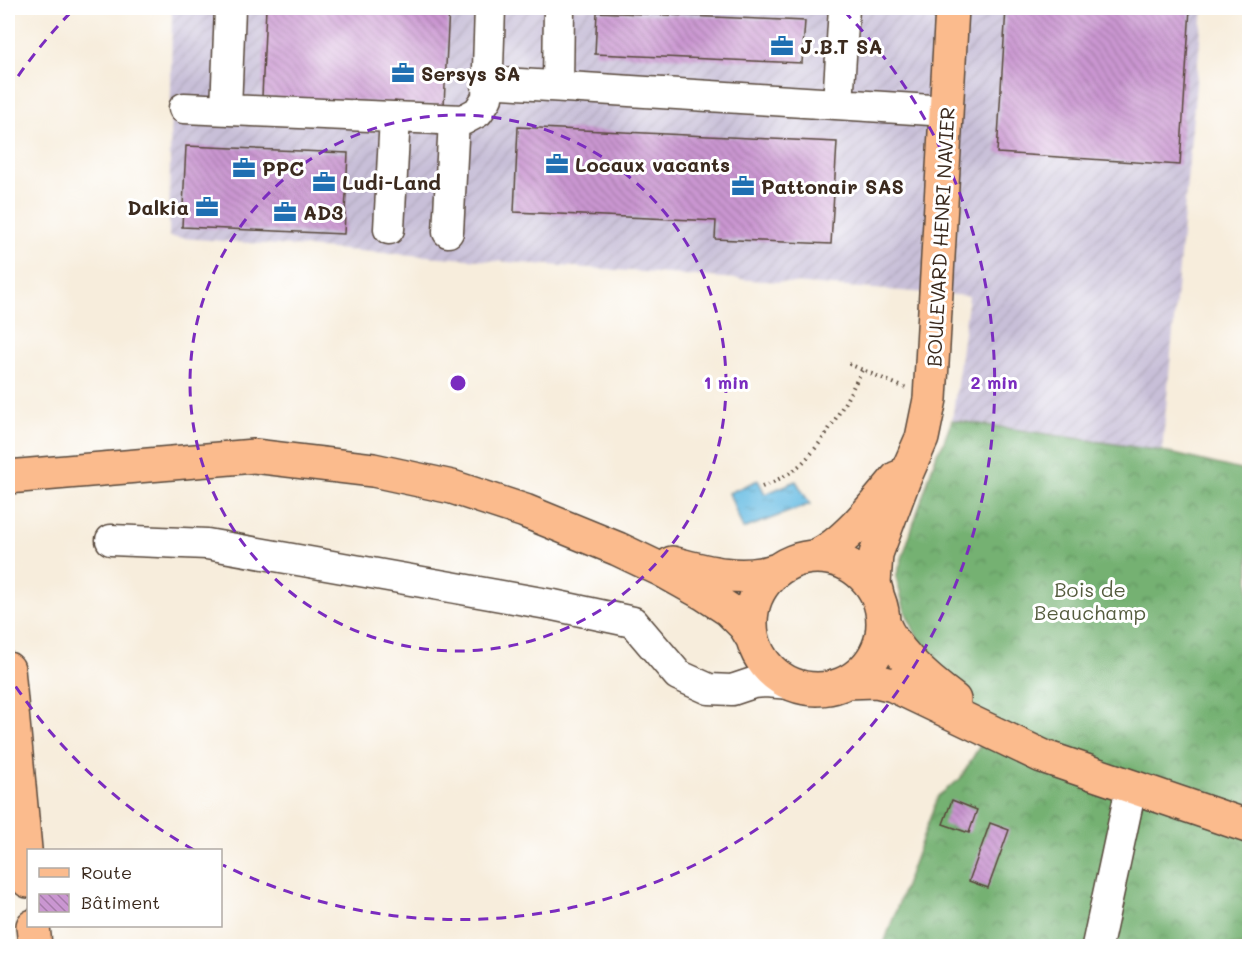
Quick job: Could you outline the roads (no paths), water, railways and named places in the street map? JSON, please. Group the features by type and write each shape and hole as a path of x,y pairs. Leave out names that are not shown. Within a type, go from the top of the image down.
{"main road":[{"name":"BOULEVARD HENRI NAVIER","path":"880,609 874,583 876,554 910,463 922,438 930,399 952,8"},
{"path":"8,477 67,470 254,456 373,470 452,487 525,511 618,549 703,592 738,618 760,657 773,672 791,684 819,689 847,682 876,681 893,685 1042,756 1250,827"},
{"name":"BOULEVARD HENRI NAVIER","path":"816,556 830,549 844,537 910,463"},
{"path":"618,549 730,576 751,576 777,570 802,558 816,556 828,557 852,567 862,574 894,642 917,669 1000,736"},
{"path":"754,644 752,607 761,586 777,570"},
{"path":"847,682 861,672 876,653 882,637 880,609"},
{"path":"8,669 27,870"},
{"path":"33,927 35,946"}],"street":[{"path":"226,109 230,8"},
{"path":"184,108 463,120 478,112 487,98 490,8"},
{"path":"558,86 559,8"},
{"path":"838,104 844,8"},
{"path":"487,82 947,111"},
{"path":"389,229 395,117"},
{"path":"448,232 454,120"},
{"path":"111,540 207,544 553,605 633,622 678,675 709,689 732,690 753,683 791,684"},
{"path":"732,690 742,680 754,644"},
{"path":"1097,946 1131,788"}],"water":[{"path":"758,480 765,494 796,481 810,504 743,529 729,493"}],"place":[{"name":"J.B.T SA","path":"782,46"},
{"name":"Sersys SA","path":"403,73"},
{"name":"Locaux vacants","path":"557,164"},
{"name":"PPC","path":"244,168"},
{"name":"Ludi-Land","path":"324,182"},
{"name":"Pattonair SAS","path":"743,186"},
{"name":"Dalkia","path":"207,207"},
{"name":"AD3","path":"285,212"}],"park label":[{"name":"Bois de Beauchamp","path":"1090,600"}]}
